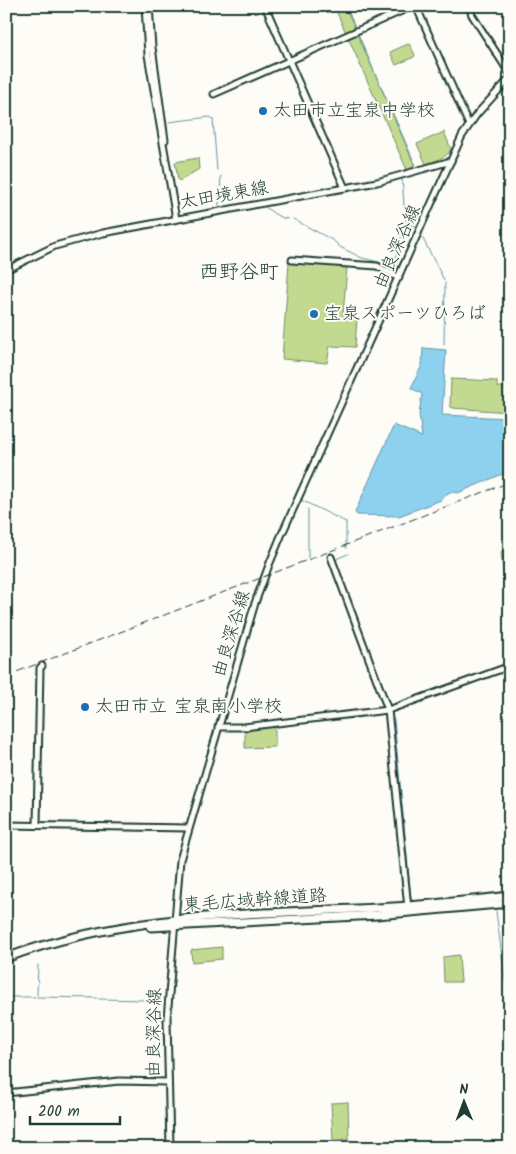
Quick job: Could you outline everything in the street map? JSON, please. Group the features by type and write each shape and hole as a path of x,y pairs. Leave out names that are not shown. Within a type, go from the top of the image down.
{"highway":[{"name":"東毛広域幹線道路","path":"409,909 510,896"},
{"name":"東毛広域幹線道路","path":"6,962 42,949 83,938 175,923 250,914 409,909 510,903"},
{"name":"東毛広域幹線道路","path":"6,958 37,947 83,935 137,924 175,923"}],"street":[{"path":"147,6 176,219"},
{"path":"265,6 345,188"},
{"path":"214,94 414,6 469,125"},
{"path":"469,6 472,15 510,74"},
{"name":"由良深谷線","path":"170,1148 167,1019 180,860 250,621 269,565 462,136 469,125 510,78"},
{"name":"太田境東線","path":"6,270 56,246 103,233 345,188 451,161"},
{"path":"292,260 377,266 399,278"},
{"path":"331,557 388,710 409,909"},
{"path":"37,825 40,668 42,666"},
{"path":"218,727 244,727 388,710 510,666"},
{"path":"6,825 188,828"},
{"path":"6,1093 119,1082 167,1082"}],"green space":[{"path":"334,6 346,6 414,164 412,169 407,170"},
{"path":"408,44 415,55 414,57 396,65 390,52"},
{"path":"444,132 451,149 444,157 426,164 417,144"},
{"path":"198,158 199,169 180,181 178,180 175,162"},
{"name":"宝泉スポーツひろば","path":"289,263 347,267 343,315 357,318 355,347 330,346 327,363 282,359"},
{"path":"451,379 497,381 497,387 510,387 510,412 452,408 450,406"},
{"path":"510,546 510,592 504,578 501,552 505,547"},
{"path":"275,724 275,747 245,748 245,728"},
{"path":"222,947 222,959 192,962 191,950"},
{"path":"459,955 461,982 444,982 443,957"},
{"path":"348,1102 349,1139 333,1140 331,1103"}],"water":[{"path":"423,348 446,350 442,415 510,418 510,455 507,472 458,493 450,492 441,500 399,516 357,515 355,512 394,425 422,437 419,414 422,394 411,388 422,365"}],"waterway":[{"path":"345,6 355,28"},
{"path":"357,34 386,98"},
{"path":"387,100 415,164 412,169 404,172"},
{"path":"169,122 210,117 213,119 217,170"},
{"path":"220,196 221,176"},
{"path":"402,176 404,206 408,223 418,228"},
{"path":"219,201 219,208 221,209"},
{"path":"242,205 260,201"},
{"path":"264,206 278,216 288,219"},
{"path":"393,268 406,217"},
{"path":"293,219 334,241 340,247 362,258 379,262 397,273"},
{"path":"421,235 444,280"},
{"path":"444,345 445,283"},
{"path":"301,500 346,522"},
{"path":"308,509 308,558"},
{"path":"346,522 346,548"},
{"path":"340,573 336,561 338,558 348,554"},
{"path":"345,588 389,703"},
{"path":"394,719 411,899 414,901 493,894"},
{"path":"496,911 510,1017"},
{"path":"37,995 38,965"},
{"path":"6,997 35,997"},
{"path":"37,997 97,998"},
{"path":"99,999 146,1000"},
{"path":"6,1137 13,1148"}],"railway":[{"path":"6,676 510,482"}],"place":[{"name":"太田市立宝泉中学校","path":"263,111"},
{"name":"宝泉スポーツひろば","path":"314,314"},
{"name":"太田市立 宝泉南小学校","path":"85,707"}],"district":[{"name":"西野谷町","path":"239,273"}]}
